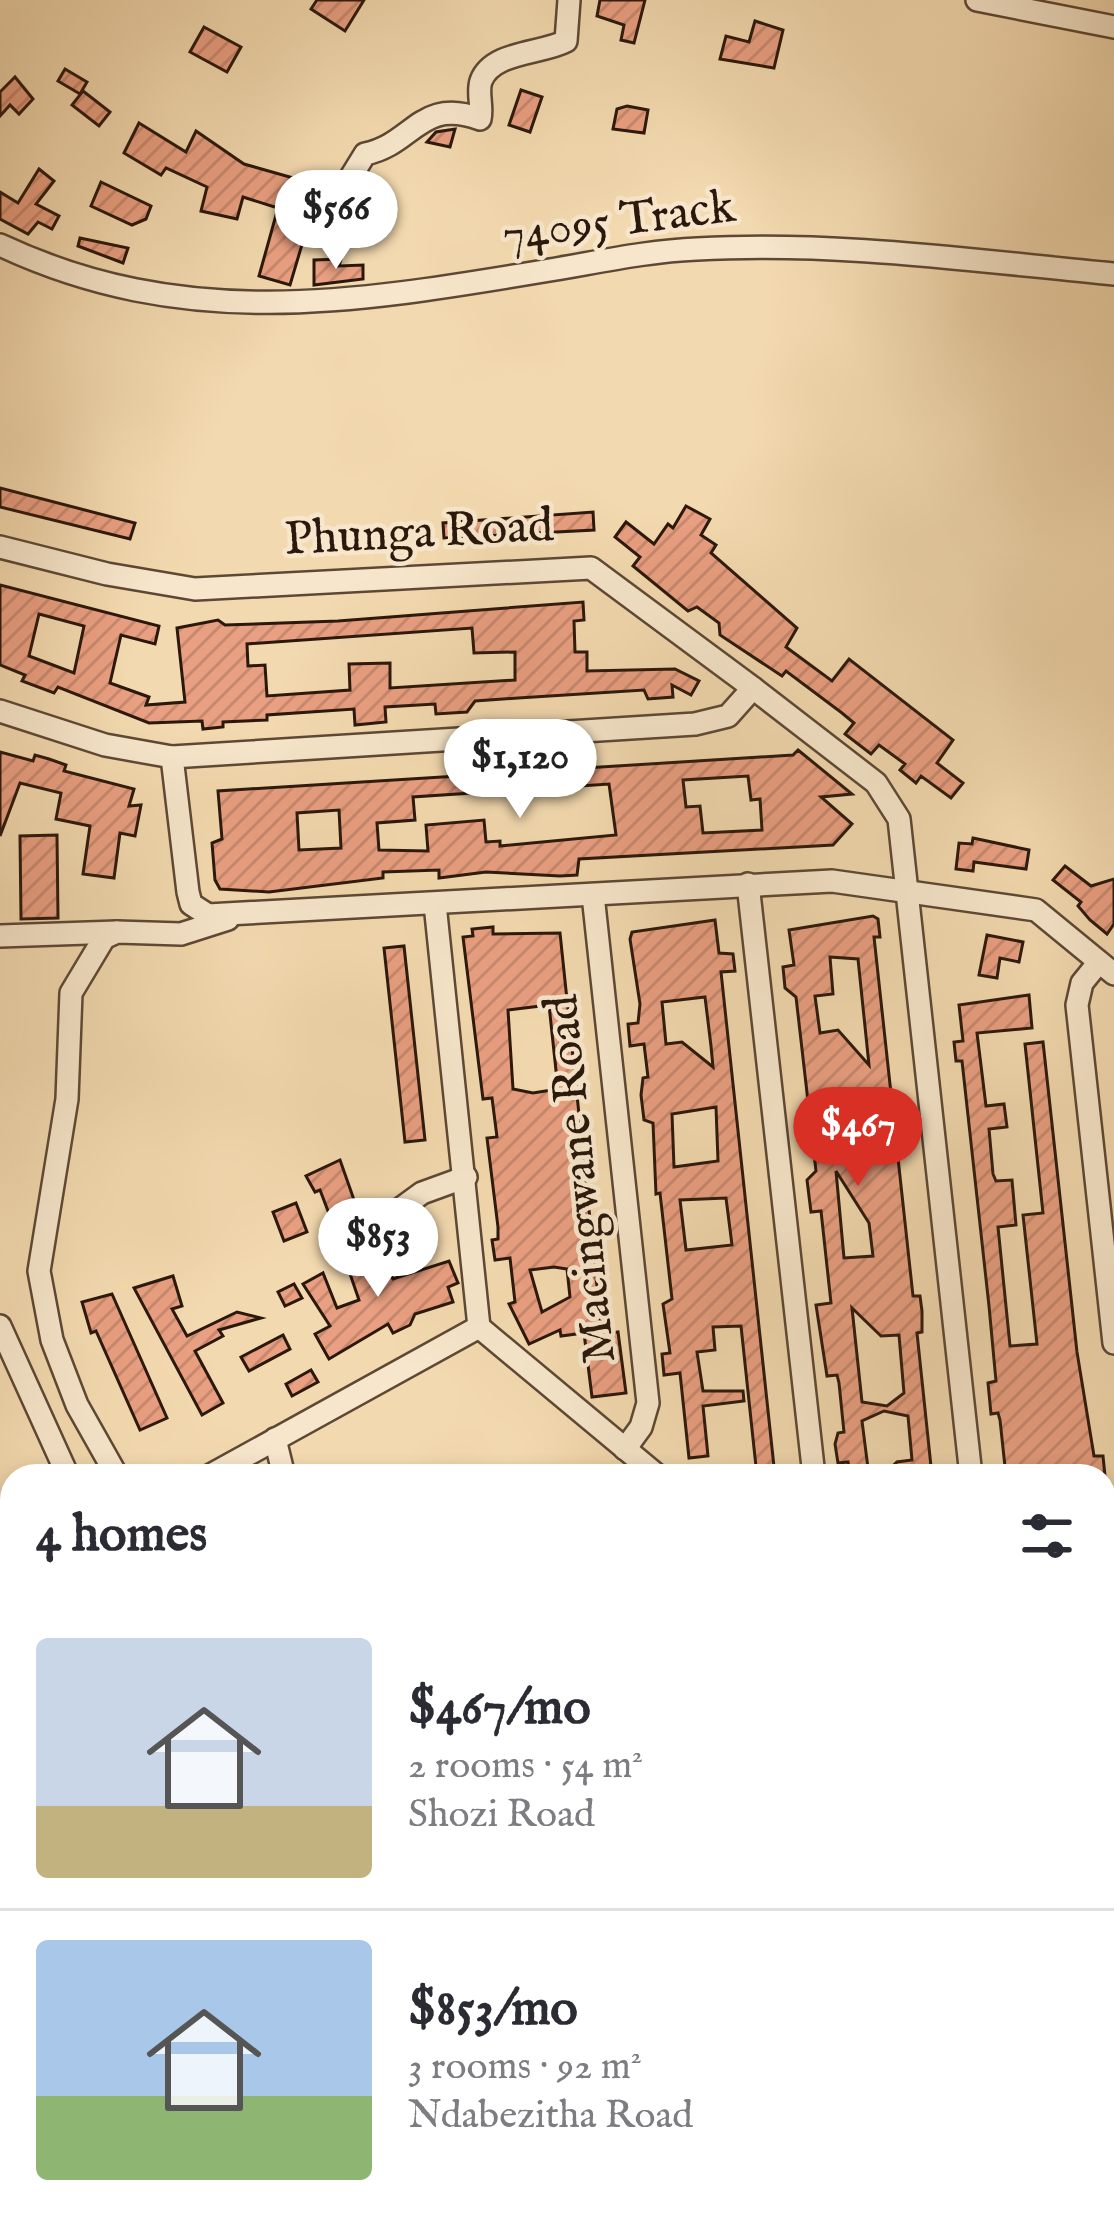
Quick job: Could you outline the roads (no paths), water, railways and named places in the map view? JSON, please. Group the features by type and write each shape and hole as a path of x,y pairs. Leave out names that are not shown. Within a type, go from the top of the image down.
{"street":[{"path":"328,214 365,154 378,152 433,113 458,111 480,119 481,81 487,71 509,57 566,40 569,0"},
{"path":"977,0 1114,27"},
{"name":"74095 Track","path":"0,245 37,262 128,290 215,305 332,304 670,252 753,246 1114,274"},
{"name":"Phunga Road","path":"0,547 125,578 195,589 591,568 876,783 893,803 906,891 970,1464"},
{"path":"0,711 105,745 172,757 695,724 728,716 753,688"},
{"path":"172,757 191,904 208,915 832,881 1036,910 1107,968 1082,983 1077,1005 1114,1343"},
{"path":"748,884 813,1464"},
{"name":"Macingwane Road","path":"593,895 648,1402 646,1416 625,1449"},
{"path":"435,904 479,1327 643,1464"},
{"path":"0,937 181,934 233,916"},
{"path":"110,1464 77,1405 52,1340 39,1271 67,1099 71,993 94,948 117,932"},
{"path":"344,1250 422,1193 466,1177"},
{"path":"0,1326 63,1464"},
{"path":"230,1464 479,1327"},
{"path":"275,1439 281,1464"}]}
